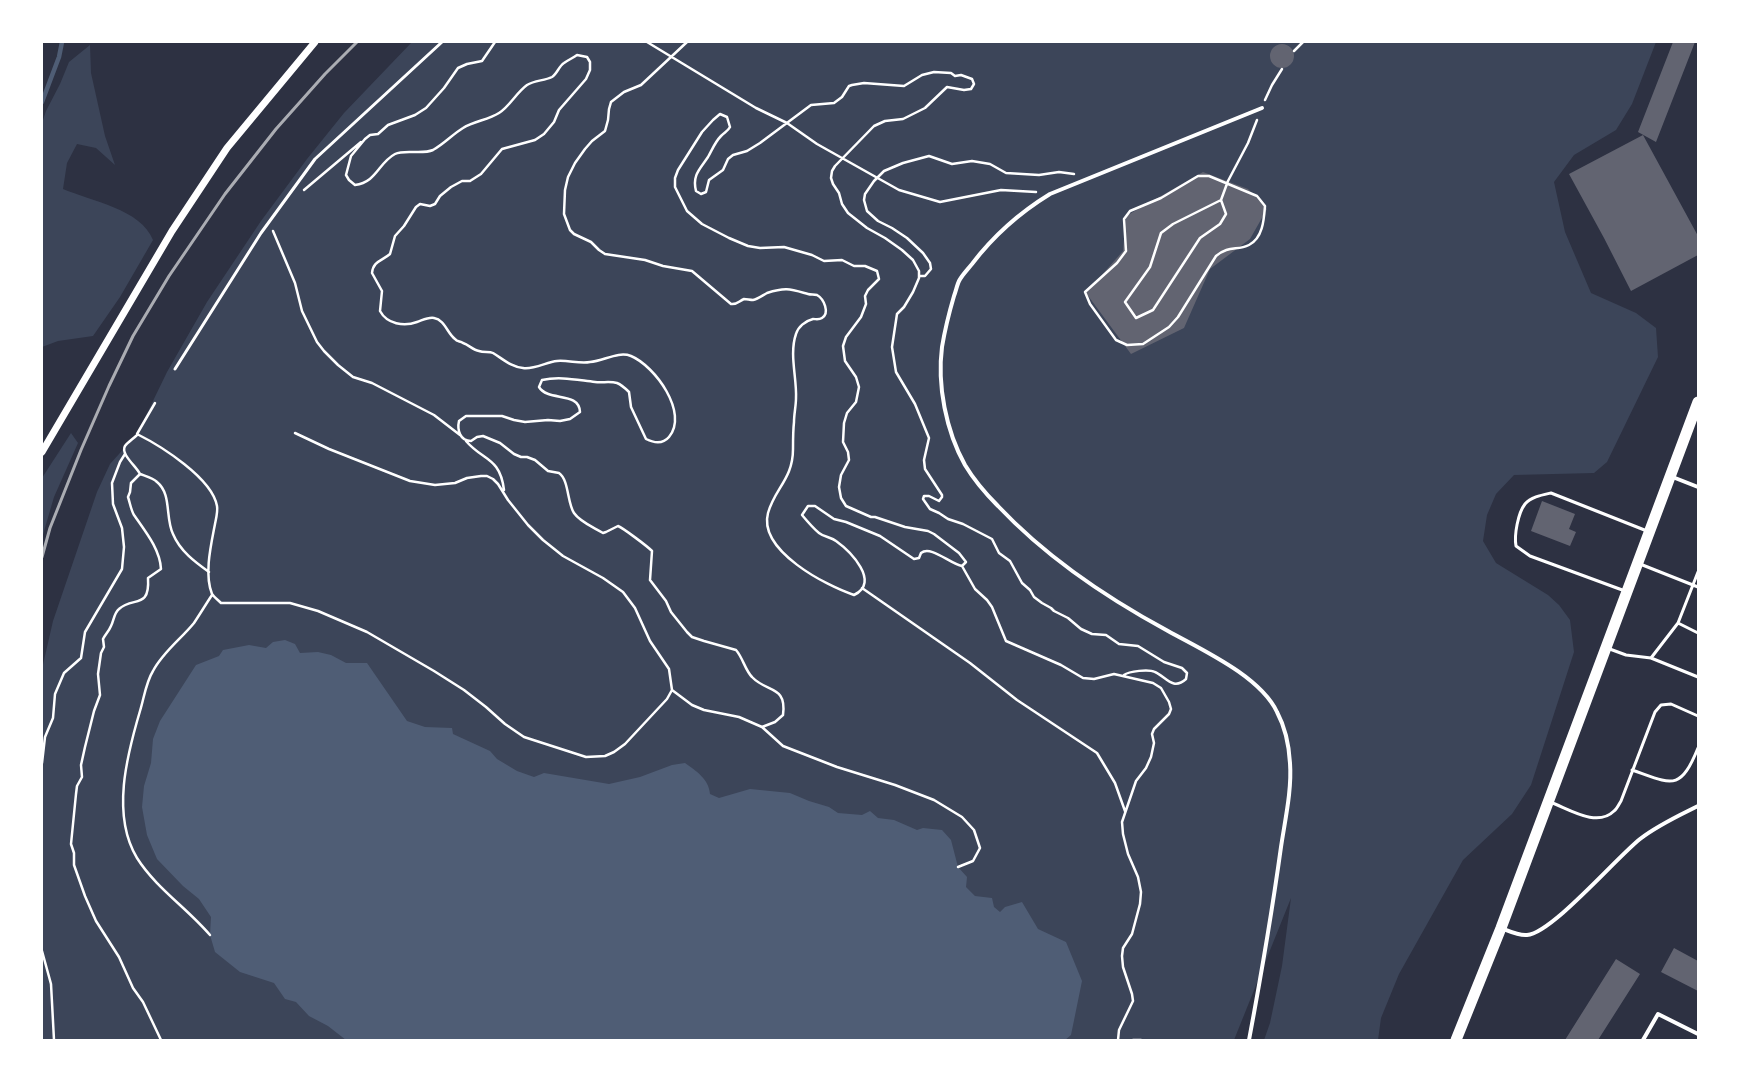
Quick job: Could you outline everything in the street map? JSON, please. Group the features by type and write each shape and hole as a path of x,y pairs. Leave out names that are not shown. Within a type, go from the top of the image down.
{"highway":[{"path":"1456,1040 1501,928 1698,402"}],"street":[{"path":"42,452 116,323 176,224 227,148 315,42"},
{"path":"1249,1040 1270,927 1288,794 1290,764 1286,735 1276,710 1258,687 1237,670 1123,607 1081,579 1043,549 1013,522 985,492 965,465 952,434 943,395 940,366 946,324 959,281 982,250 1002,229 1026,209 1050,194 1262,108"},
{"path":"1670,476 1698,487"},
{"path":"1501,928 1528,936 1535,932 1566,910 1620,856 1640,839 1667,821 1698,806"},
{"path":"1643,1040 1658,1014 1698,1034"}],"lane":[{"path":"175,369 268,224 315,159 442,42"},
{"path":"1626,592 1530,556 1516,546 1514,538 1516,527 1525,504 1536,496 1550,493 1649,532"},
{"path":"1637,563 1698,587"},
{"path":"1651,658 1678,623 1698,572"},
{"path":"1678,623 1698,633"},
{"path":"1606,647 1626,655 1651,658 1698,677"},
{"path":"1548,801 1591,818 1603,818 1614,811 1621,801 1655,712 1661,705 1671,704 1698,716"},
{"path":"1632,770 1668,782 1676,781 1683,777 1690,767 1698,748"}],"path":[{"path":"285,200 296,197 370,135 378,134 388,125 415,115 426,108 444,88 458,68 467,64 482,61 495,42"},
{"path":"647,42 761,111 787,123 817,144 843,157 899,190 940,202 1001,190 1034,191 1050,194"},
{"path":"687,42 641,85 624,92 611,102 608,109 608,120 605,131 592,140 585,149 575,163 566,184 564,214 567,222 574,234 592,242 604,254 645,260 663,266 692,271 731,304 738,303 744,299 754,300 766,294 786,289 816,295 822,300 826,311 824,316 820,319 813,319 804,322 798,329 795,336 794,359 796,400 792,465 784,485 768,514 770,532 779,548 790,559 811,574 839,590 854,595 862,588 864,576 860,566 839,543 834,539 821,534 805,519 802,515 808,506 815,506 834,519 846,522 880,536 914,559 919,558 922,551 929,551 938,554 954,565 962,566"},
{"path":"1294,51 1303,42"},
{"path":"365,139 351,156 346,175 355,185 364,184 377,173 388,159 397,153 413,153 434,150 463,128 474,122 498,114 510,104 521,89 535,80 553,76 564,63 577,55 586,58 590,62 590,70 588,75 559,110 554,122 544,134 535,140 502,149 481,174 470,181 462,181 451,187 440,196 435,204 430,206 420,204 416,207 404,226 395,236 390,254 375,263 372,270 372,273 382,291 380,311 386,318 397,324 415,323 429,318 437,319 456,341 464,343 478,351 491,352 504,361 521,368 542,366 560,361 589,362 604,360 619,355 631,356 644,365 659,379 671,400 675,417 674,429 663,441 650,441 646,439 635,418 631,407 629,392 621,385 611,382 594,382 556,377 542,380 539,387 543,392 553,396 576,401 580,407 580,412 573,418 560,421 548,420 525,422 502,416 466,416 459,423 461,437"},
{"path":"1221,200 1173,224 1161,233 1150,267 1125,302 1136,318 1153,310 1200,238 1220,224 1226,214 1221,200 1227,183 1248,143 1272,85 1282,69"},
{"path":"962,566 966,562 962,556 945,540 928,531 905,527 871,517 846,506 841,498 839,482 849,460 848,452 843,442 844,423 847,413 856,402 859,387 856,377 845,361 843,346 846,337 861,317 866,304 866,294 872,284 879,279 879,273 871,268 854,266 842,260 824,261 812,255 784,247 757,248 729,238 698,221 690,215 684,206 675,187 675,178 679,166 702,132 720,114 727,117 730,127 713,147 696,174 694,181 695,188 696,191 701,194 706,192 709,180 723,170 731,156 760,143 811,106 834,103 842,96 849,86 858,83 904,86 922,75 934,72 951,73 955,76 965,76 974,82 973,87 969,90 947,87 925,108 900,120 881,122 869,131 834,168 832,178 833,184 848,213 867,228 887,239 913,260 919,271 919,276 909,300 897,314 892,347 896,372 915,404 929,438 924,460 926,469 942,495 939,501 929,496 924,496 924,503 930,509 948,519 963,524 992,539 999,553 1010,561 1022,583 1042,604 1068,618 1081,630 1092,634 1106,635 1119,644 1138,646 1164,662 1182,668 1186,673 1186,679 1178,683 1169,683 1151,670 1131,672 1124,675"},
{"path":"919,276 925,276 931,269 930,263 923,253 902,234 878,221 867,210 864,200 865,194 877,178 890,167 929,156 952,164 972,161 990,164 1006,173 1039,175 1059,172 1094,176"},
{"path":"1198,176 1209,176 1227,183 1258,196 1264,202 1264,219 1260,234 1249,245 1223,250 1216,256 1184,308 1168,328 1143,344 1127,345 1116,340 1090,304 1085,292 1117,263 1126,251 1124,219 1130,211 1161,198 1198,176"},
{"path":"137,434 165,450 204,481 212,492 218,507 209,549 209,572 212,595 221,603 290,603 318,611 368,632 450,681 486,707 496,717 515,731 556,748 586,757 605,756 614,752 624,744 667,700 672,690 669,669 650,641 635,608 623,592 603,578 563,556 549,545 528,525 508,500 503,481 494,464 434,415 372,383 353,377 338,366 324,351 317,342 302,311 295,283 277,238 268,224"},
{"path":"155,403 133,440 125,446 125,454 136,466 140,474 156,481 164,490 172,534 184,553 209,572"},
{"path":"295,433 330,449 410,481 441,485 455,483 467,478 487,476 498,484 505,492"},
{"path":"465,440 471,441 477,436 483,436 500,443 514,454 533,459 548,471 559,473 565,481 567,497 572,505 573,512 583,521 602,533 614,527 621,527 647,545 652,551 650,580 666,602 671,612 687,632 692,637 704,642 736,650 751,676 779,693 782,698 784,709 781,718 762,727"},
{"path":"42,763 45,737 53,718 55,694 64,673 81,658 85,632 122,569 124,547 122,528 113,504 112,483 120,462 125,454"},
{"path":"140,474 131,483 128,497 134,515 138,519 155,548 160,561 161,569 148,578 148,589 145,598 138,602 127,604 119,609 103,640 104,647 101,653 98,674 100,695 94,711 83,754 82,777 76,790 71,844 74,853 74,865 96,921 119,957 133,988 143,1002 160,1040"},
{"path":"962,566 975,589 992,607 1006,641 1015,647 1061,665 1083,678 1094,679 1114,674 1124,675 1153,683 1161,688 1169,702 1171,709 1165,720 1154,729 1152,734 1154,743 1151,757 1146,768 1136,781 1122,822 1123,834 1128,854 1138,877 1141,892 1140,904 1132,934 1124,948 1122,956 1123,967 1133,1001 1118,1030 1118,1040"},
{"path":"862,588 970,663 1017,700 1097,753 1115,783 1125,811"},
{"path":"210,935 192,915 161,887 137,858 125,827 124,793 129,751 152,672 161,658 194,622 212,595"},
{"path":"672,690 692,705 704,710 739,717 762,727 783,746 837,767 895,785 934,800 962,817 974,830 980,848 973,861 958,866"},
{"path":"42,951 51,984 54,1040"},
{"path":"1133,1040 1141,1040"}],"shaded area":[{"path":"412,42 1656,42 1632,104 1616,130 1574,155 1554,182 1565,232 1591,293 1636,313 1656,328 1658,357 1607,462 1594,473 1514,475 1496,494 1487,515 1483,541 1496,563 1548,595 1559,605 1570,620 1574,652 1531,785 1512,814 1463,860 1399,974 1381,1018 1378,1040 1264,1040 1270,1023 1282,966 1291,898 1234,1040 42,1040 42,669 53,621 97,492 110,464 137,434 167,372 207,302 261,221 307,159 344,113"},
{"path":"90,45 91,73 105,136 115,165 96,148 77,144 67,163 63,189 127,213 147,229 153,240 120,297 93,336 58,341 42,347 42,123 69,62"},
{"path":"71,433 78,443 54,497 42,538 42,478"},
{"path":"285,640 295,644 300,653 318,652 331,655 346,663 367,663 407,721 425,727 452,728 453,734 490,751 497,759 517,771 534,777 544,773 609,784 640,777 672,765 685,763 705,780 710,794 719,798 750,789 790,793 829,807 838,813 862,815 870,811 878,818 894,820 917,830 923,828 942,830 951,840 958,867 967,877 966,887 975,896 992,898 994,907 1000,912 1005,907 1022,902 1038,929 1066,942 1082,981 1071,1035 1065,1040 346,1040 328,1026 309,1016 296,1002 285,999 274,983 240,972 215,952 210,935 211,917 199,899 183,886 157,859 147,835 142,807 144,786 151,763 153,739 160,721 196,665 219,656 223,650 249,645 266,648 273,642"}],"building":[{"path":"1673,42 1695,42 1656,142 1638,132"},
{"path":"1282,44 1291,47 1294,56 1291,65 1282,68 1273,65 1270,56 1273,47"},
{"path":"1643,135 1698,236 1698,255 1631,291 1569,174"},
{"path":"1203,172 1248,189 1267,209 1250,239 1210,269 1184,328 1131,354 1086,293 1123,251 1126,216"},
{"path":"1542,501 1575,514 1569,529 1576,532 1570,546 1531,531"},
{"path":"1674,948 1698,961 1698,991 1661,972"},
{"path":"1616,959 1640,974 1598,1040 1565,1040"}],"waterway":[{"path":"42,102 59,57 62,42"}],"railway":[{"path":"42,557 50,528 81,450 109,386 133,336 169,276 225,194 276,129 325,74 357,42"}]}
